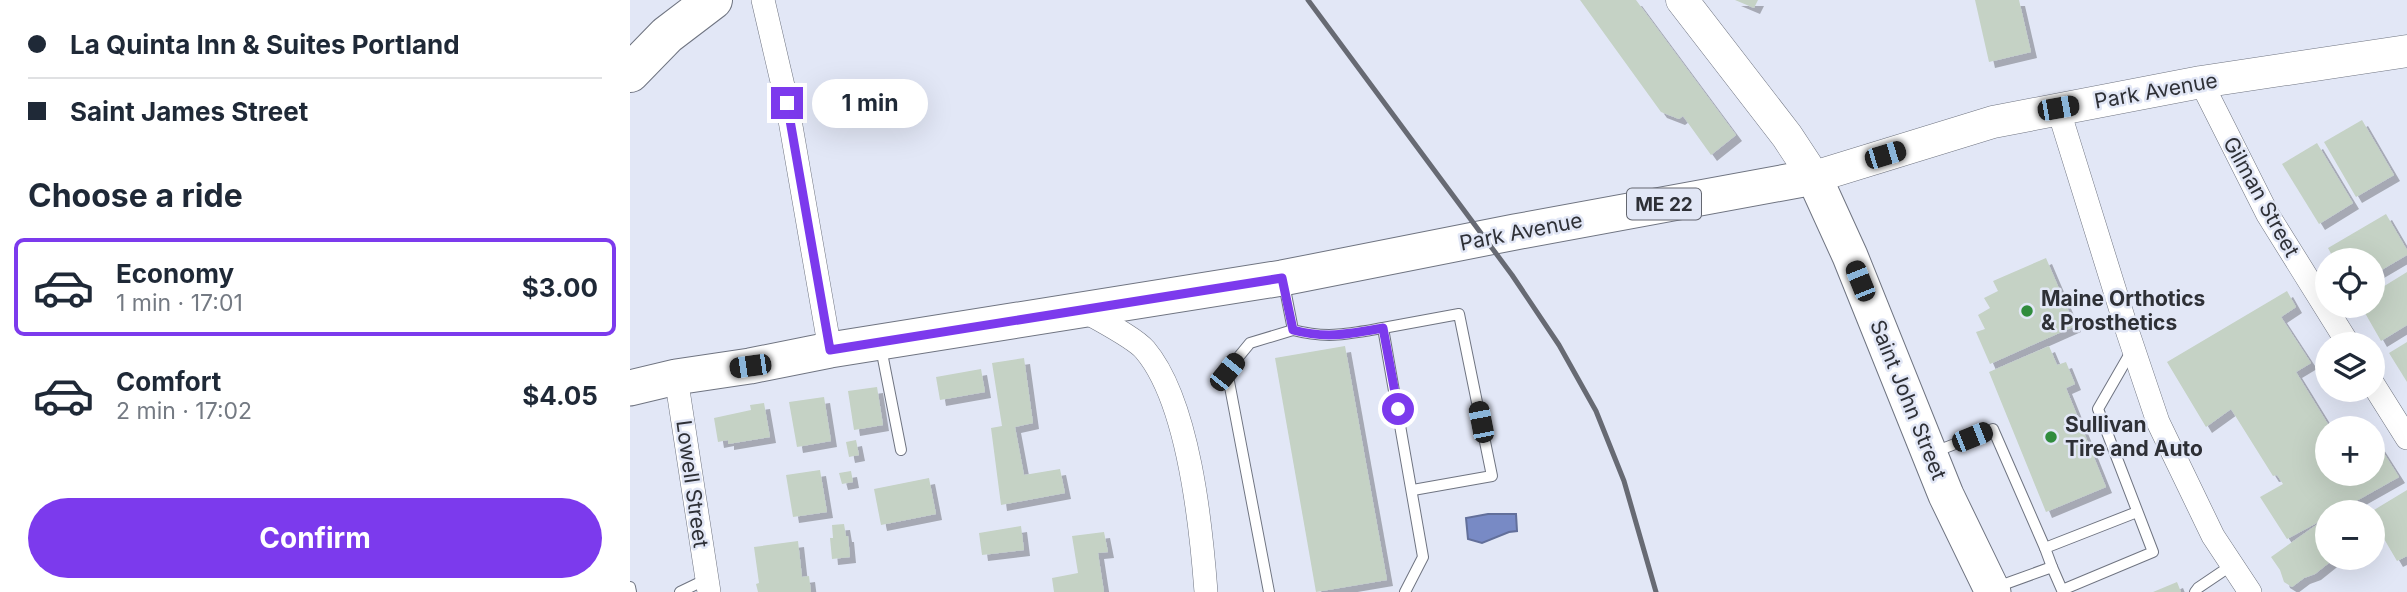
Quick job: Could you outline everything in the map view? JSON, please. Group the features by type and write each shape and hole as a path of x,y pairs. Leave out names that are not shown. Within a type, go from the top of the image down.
{"highway":[{"path":"630,74 667,35 708,4"}],"main road":[{"name":"Saint John Street","path":"1682,0 1787,136 1814,177 1850,256 1947,495 1992,591"},
{"name":"Park Avenue","path":"630,388 676,377 830,350 1282,278 1814,177 1993,122 2058,108 2201,82 2407,51"}],"street":[{"path":"763,0 787,103 830,350"},
{"name":"Gilman Street","path":"2201,82 2268,215 2341,332"},
{"path":"2058,108 2158,422 2213,536 2250,592"},
{"path":"1081,309 1143,348 1160,374 1174,407 1190,466 1201,529 1206,592"},
{"name":"Lowell Street","path":"676,377 708,586"},
{"path":"2384,402 2407,438"}],"lane":[{"path":"1282,278 1293,330"},
{"path":"1269,592 1227,372 1250,343 1293,330 1332,337 1459,314 1492,476 1412,490"},
{"path":"1383,328 1423,557 1405,592"},
{"path":"880,342 901,450"},
{"path":"1930,454 1993,429 2062,590 2153,552 2098,409 2133,348"},
{"path":"2045,548 2137,512"},
{"path":"2195,592 2232,565"},
{"path":"1992,591 2052,567"},
{"path":"680,592 708,586"},
{"path":"630,587 631,592"}],"water":[{"path":"1488,514 1516,514 1517,531 1482,543 1468,539 1466,518"}],"building":[{"path":"1580,0 1636,0 1736,135 1711,155 1683,116 1679,119 1661,112"},
{"path":"1735,0 1758,0 1754,8"},
{"path":"1975,0 2019,0 2031,52 1989,62"},
{"path":"2362,120 2394,175 2356,197 2324,142"},
{"path":"2317,143 2353,203 2319,224 2282,164"},
{"path":"2386,214 2407,250 2407,255 2385,268 2385,248 2328,248"},
{"name":"Maine Orthotics & Prosthetics","path":"2046,258 2075,326 1990,364 1976,332 1985,329 1978,315 1990,308 1984,298 1998,291 1993,281"},
{"path":"2407,272 2407,325 2385,339 2385,332 2376,332 2368,318 2385,318 2385,286"},
{"path":"2287,291 2296,307 2281,317 2311,363 2296,372 2323,416 2315,416 2315,486 2383,486 2358,500 2315,500 2315,524 2287,539 2260,497 2283,484 2277,475 2273,476 2231,409 2206,427 2167,362"},
{"path":"2407,342 2407,382 2389,353"},
{"path":"1345,346 1387,580 1316,592 1275,358"},
{"name":"Sullivan Tire and Auto","path":"2049,346 2057,365 2066,362 2075,384 2066,388 2106,487 2046,512 1989,372"},
{"path":"1024,358 1033,423 1015,427 1024,475 1060,469 1065,493 1001,505 991,428 1002,426 992,363"},
{"path":"981,369 985,392 940,400 936,377"},
{"path":"877,387 883,425 854,430 848,391"},
{"path":"824,397 831,441 797,447 789,402"},
{"path":"764,403 770,437 728,444 728,440 718,442 714,418 751,410 750,405"},
{"path":"856,440 859,455 849,457 846,442"},
{"path":"2385,455 2399,477 2385,485"},
{"path":"820,470 827,512 793,517 786,475"},
{"path":"851,471 853,482 842,484 839,473"},
{"path":"929,478 936,514 881,525 874,489"},
{"path":"2407,490 2407,556 2397,561 2385,540 2385,503"},
{"path":"844,524 850,557 832,559 832,525"},
{"path":"1021,526 1024,550 982,555 979,533"},
{"path":"2315,526 2315,570 2320,570 2315,574 2292,587 2284,582 2271,557"},
{"path":"1104,532 1108,552 1098,553 1104,592 1054,592 1052,578 1078,573 1072,536"},
{"path":"798,541 802,577 809,576 811,592 758,592 754,547"},
{"path":"2177,582 2181,592 2153,592"}],"railway":[{"path":"1308,0 1512,275 1559,345 1596,411 1624,481 1656,592"}],"place":[{"name":"Maine Orthotics & Prosthetics","path":"2027,311"},
{"name":"Sullivan Tire and Auto","path":"2051,437"}],"route":[{"path":"787,103 830,350 1282,278 1293,330 1332,337 1383,328 1398,409"}]}
